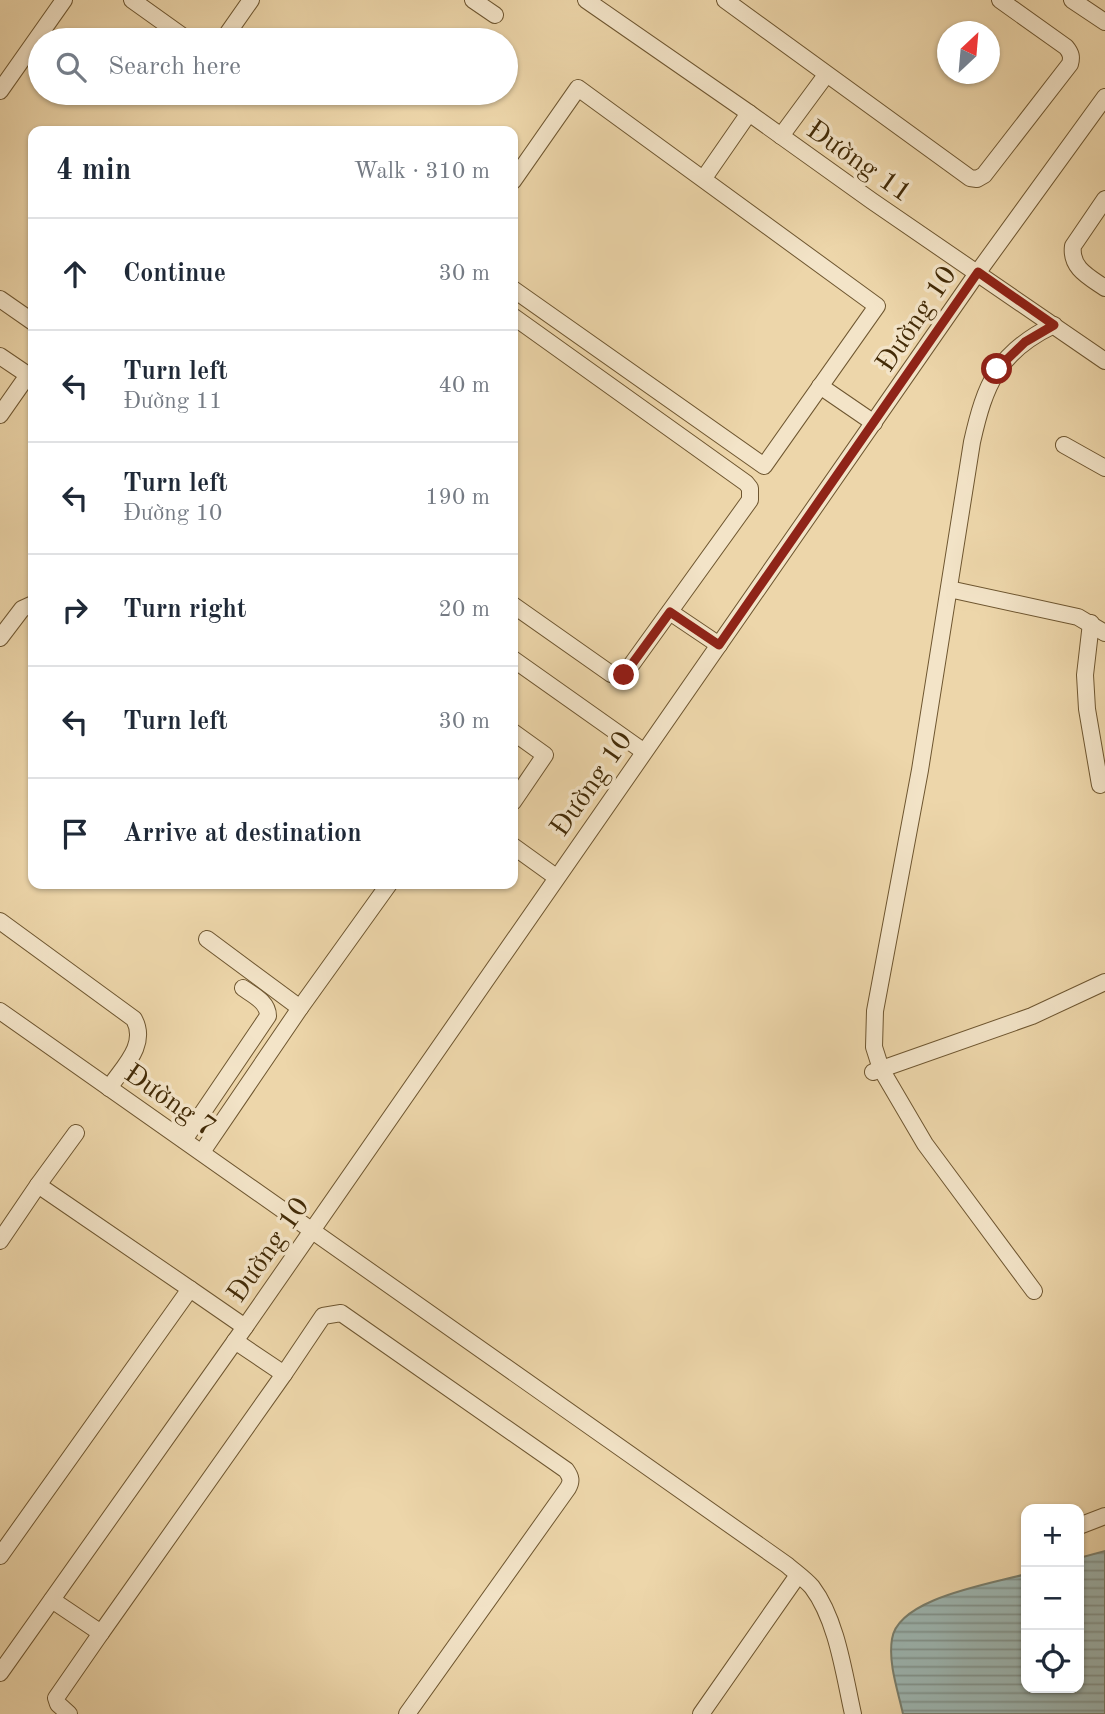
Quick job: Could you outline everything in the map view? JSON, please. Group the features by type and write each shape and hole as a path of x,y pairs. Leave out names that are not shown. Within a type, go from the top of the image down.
{"street":[{"path":"44,28 64,0"},
{"path":"132,0 171,28"},
{"path":"231,28 251,0"},
{"path":"473,0 495,15"},
{"name":"Đường 11","path":"586,0 1105,361"},
{"path":"725,0 970,178 977,179 984,175 1070,64 1071,59 1071,52 1066,47 1000,0"},
{"path":"1072,0 1105,22"},
{"path":"0,91 28,51"},
{"path":"781,136 826,75"},
{"path":"518,174 578,88 877,306 764,466 518,293"},
{"name":"Đường 10","path":"0,1673 245,1327 978,272 1105,97"},
{"path":"704,178 749,113"},
{"path":"1105,199 1073,246 1072,253 1078,268 1105,288"},
{"path":"0,299 28,319"},
{"path":"518,320 750,488 750,500 624,675 617,676 518,608"},
{"path":"1034,1291 925,1144 877,1070 874,1047 875,1011 920,770 972,442 982,399 997,369 1010,355 1032,336 1054,325"},
{"path":"0,356 28,375 0,415"},
{"path":"820,386 874,423"},
{"path":"1064,445 1105,468"},
{"path":"949,589 1078,617 1105,634"},
{"path":"0,638 22,609 28,606"},
{"path":"670,612 719,645"},
{"path":"1091,623 1085,676 1087,709 1100,785"},
{"path":"518,663 643,751"},
{"path":"518,736 545,755 518,795"},
{"path":"518,850 556,877"},
{"path":"202,1152 385,889"},
{"path":"0,921 134,1019 138,1026 138,1046 108,1088"},
{"path":"207,939 300,1008"},
{"path":"877,1070 1032,1016 1105,982"},
{"path":"184,1140 268,1016 268,1008 264,1003 243,988"},
{"name":"Đường 7","path":"0,1011 798,1575 811,1586 823,1608 838,1648 853,1714"},
{"path":"0,1241 76,1133"},
{"path":"38,1185 245,1327"},
{"path":"0,1556 190,1289"},
{"path":"69,1714 58,1704 56,1698 323,1316 341,1313 571,1476 568,1488 407,1714"},
{"path":"235,1341 284,1374"},
{"path":"1084,1524 1105,1516"},
{"path":"701,1714 798,1575"},
{"path":"52,1600 101,1633"}],"water":[{"path":"1105,1551 1105,1714 903,1714 891,1658 892,1639 898,1625 928,1603 970,1588 1021,1575 1021,1693 1084,1693 1084,1557"}],"route":[{"path":"624,675 670,612 719,645 978,272 1054,325 1032,336 997,369"}]}
